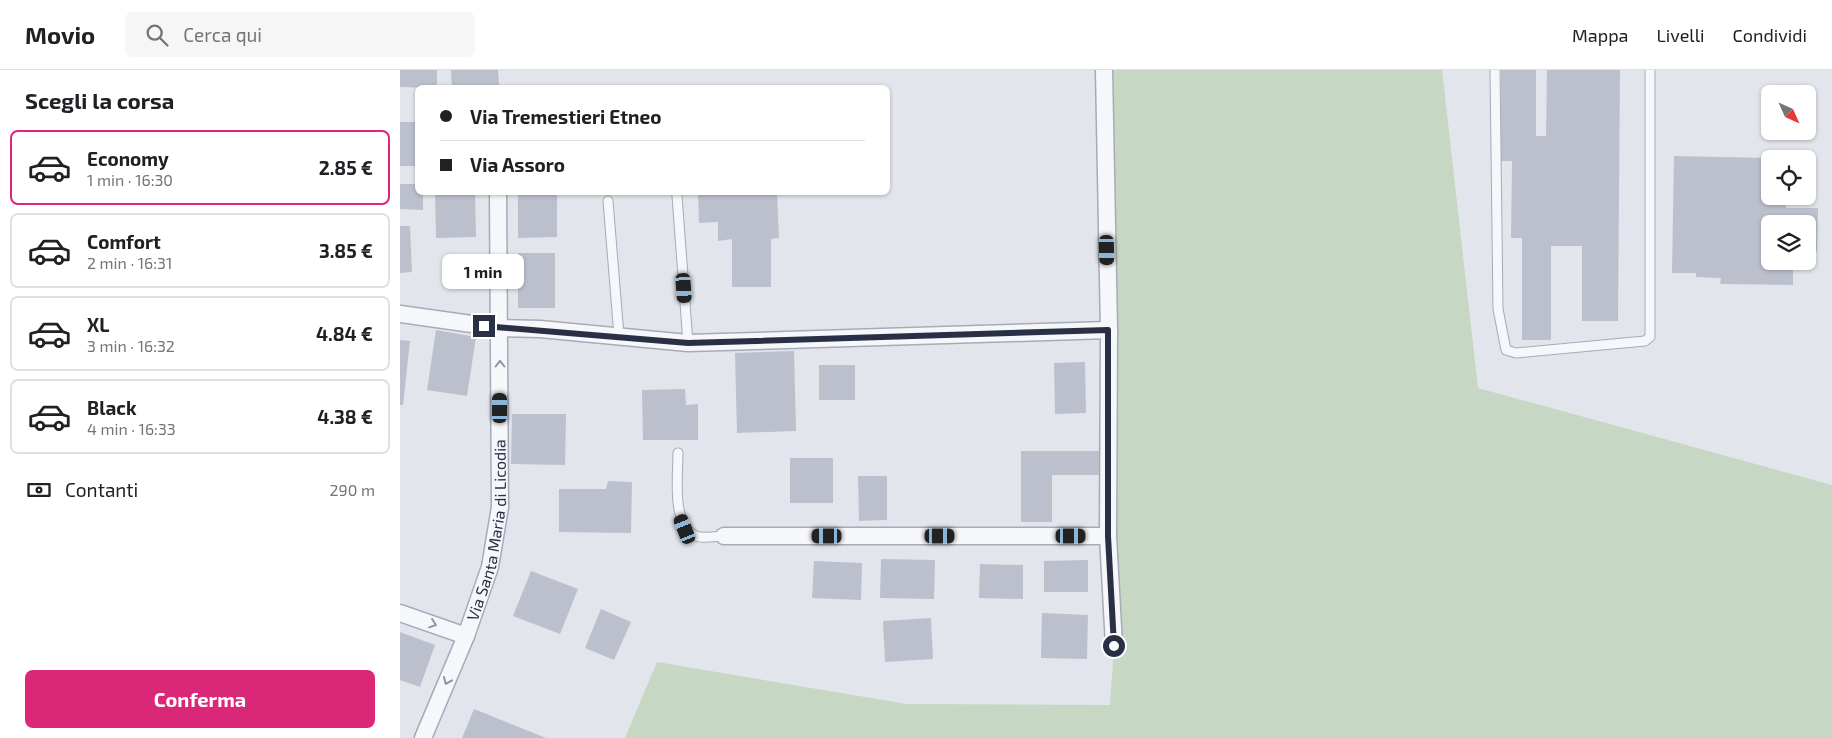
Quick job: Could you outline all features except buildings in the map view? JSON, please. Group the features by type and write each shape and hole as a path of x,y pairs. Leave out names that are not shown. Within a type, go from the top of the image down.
{"street":[{"path":"1104,70 1108,330 1108,536 1114,646"},
{"name":"Via Santa Maria di Licodia","path":"423,738 466,636 490,567 500,507 498,195"},
{"path":"400,314 500,328 540,329 688,343 1108,330"},
{"path":"724,536 1108,536"},
{"path":"400,613 466,636"}],"lane":[{"path":"1495,70 1498,309 1506,350 1516,352 1645,341 1650,337 1650,70"},
{"path":"677,196 688,343"},
{"path":"608,201 619,336"},
{"path":"678,453 678,511 685,529 698,537 724,536"}],"green space":[{"path":"1104,70 1442,70 1478,388 1832,485 1832,738 625,738 657,662 907,704 1110,705 1114,646"}],"route":[{"path":"484,326 540,329 688,343 1108,330 1108,536 1114,646"}]}
